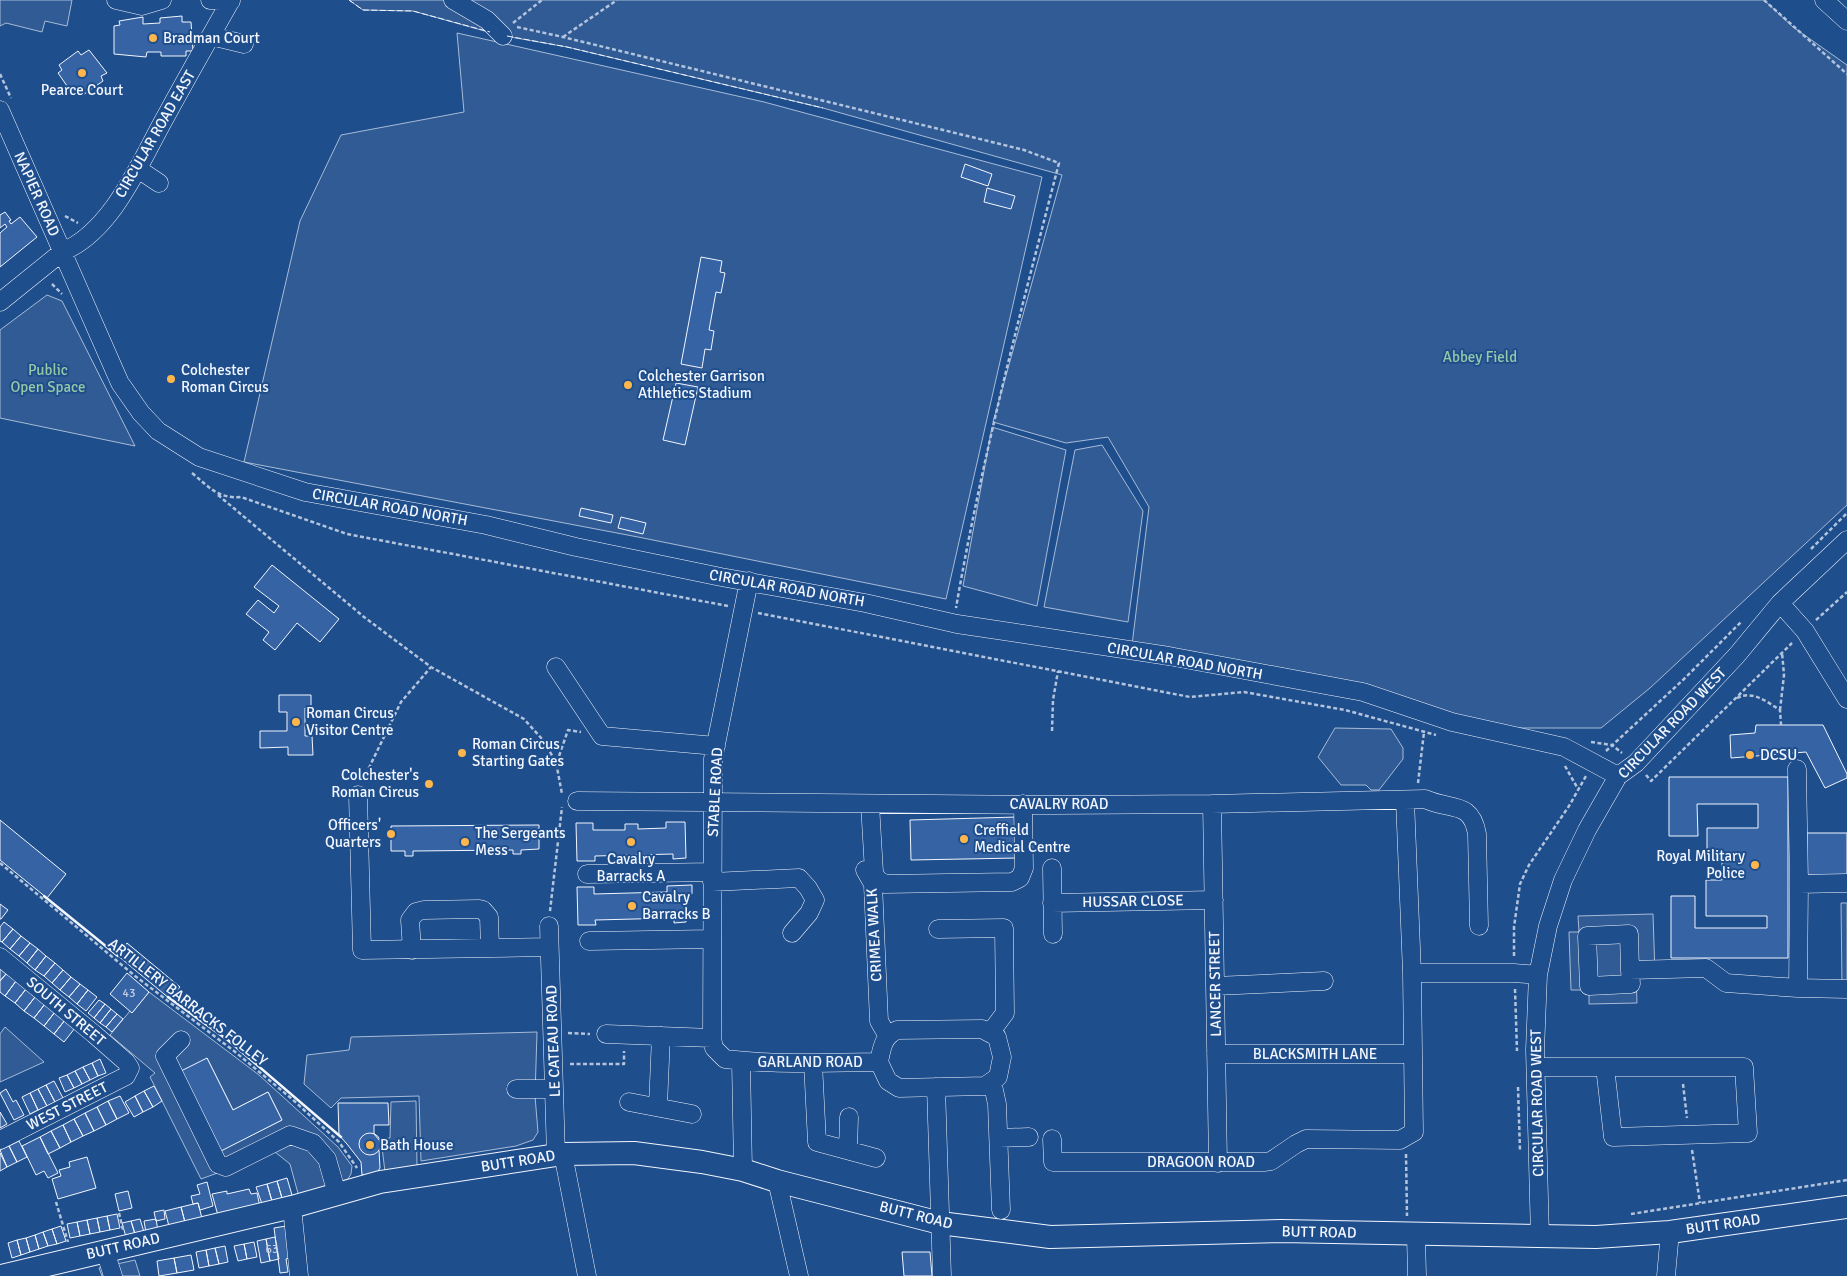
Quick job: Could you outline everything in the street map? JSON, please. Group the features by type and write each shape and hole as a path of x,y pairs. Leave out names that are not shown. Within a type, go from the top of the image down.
{"main road":[{"name":"BUTT ROAD","path":"1,1276 292,1207 380,1182 560,1155 634,1153 702,1162 743,1170 777,1181 940,1223 1050,1237 1412,1227 1540,1237 1596,1237 1670,1232 1847,1207"}],"street":[{"path":"116,0 142,6 162,0"},
{"path":"210,0 231,1"},
{"path":"453,0 487,20 503,36"},
{"path":"1824,0 1847,21"},
{"name":"CIRCULAR ROAD EAST","path":"0,302 62,252 73,247 93,231 114,208 138,169 231,1"},
{"path":"211,36 244,44"},
{"name":"NAPIER ROAD","path":"0,110 58,239 62,252"},
{"path":"138,169 159,183"},
{"name":"CIRCULAR ROAD NORTH","path":"62,252 120,383 140,413 158,431 199,457 306,492 486,525 576,547 865,603 957,624 1169,656 1363,692 1452,722 1564,747 1618,776"},
{"name":"CIRCULAR ROAD WEST","path":"1540,1237 1536,1067 1538,975 1548,926 1563,880 1587,830 1618,776 1636,763 1737,655 1780,603 1847,540"},
{"name":"STABLE ROAD","path":"712,977 713,759 749,581"},
{"path":"1780,603 1805,631 1847,699"},
{"path":"556,667 602,736 716,746"},
{"path":"1797,769 1798,988"},
{"path":"358,795 362,950 550,947"},
{"path":"1405,1137 1414,1132 1412,973 1415,800"},
{"name":"CAVALRY ROAD","path":"567,801 866,804 1212,804 1415,800 1456,807 1469,813 1474,820 1477,834 1479,926"},
{"path":"866,804 874,872 877,879 885,884 1012,882 1020,878 1024,868 1023,804"},
{"name":"CRIMEA WALK","path":"866,804 865,870 873,884 879,1021 887,1035"},
{"name":"LANCER STREET","path":"1212,804 1218,1163"},
{"path":"1052,868 1053,934"},
{"path":"587,874 799,878 815,900 809,913 792,933"},
{"path":"1799,884 1847,883"},
{"name":"HUSSAR CLOSE","path":"1052,903 1214,900"},
{"path":"412,950 410,920 416,912 424,910 483,910 489,917 490,948"},
{"name":"LE CATEAU ROAD","path":"549,926 554,1089 560,1155 587,1276"},
{"path":"938,929 1004,928 1005,1013 990,1033"},
{"path":"589,940 712,939"},
{"name":"SOUTH STREET","path":"0,957 94,1034 126,1062 130,1068"},
{"path":"1630,970 1706,968 1726,983 1847,989"},
{"path":"1412,973 1514,973 1538,975"},
{"name":"GARLAND ROAD","path":"712,977 712,1038 714,1048 724,1059 813,1063 880,1062"},
{"path":"1215,986 1324,981"},
{"path":"887,1035 896,1030 982,1029 997,1037 1002,1057 998,1077 992,1081 997,1104 1001,1210"},
{"path":"606,1034 712,1038"},
{"name":"GARLAND ROAD","path":"887,1035 882,1046 880,1062 888,1081 899,1088 985,1086 992,1081"},
{"path":"658,1106 660,1036"},
{"path":"181,1040 166,1056 218,1164 226,1167 290,1135 312,1143 326,1159 337,1194"},
{"name":"BLACKSMITH LANE","path":"1216,1054 1413,1054"},
{"name":"GARLAND ROAD","path":"741,1061 743,1170"},
{"path":"813,1063 817,1142 876,1158"},
{"path":"1536,1067 1605,1067 1744,1067 1748,1133 1612,1137 1605,1067"},
{"name":"WEST STREET","path":"0,1140 126,1076 130,1068"},
{"path":"936,1087 942,1276"},
{"path":"516,1089 554,1089"},
{"path":"629,1102 692,1114"},
{"path":"848,1150 849,1117"},
{"path":"998,1138 1030,1137"},
{"name":"DRAGOON ROAD","path":"1052,1139 1053,1162 1218,1163 1271,1161 1306,1139 1400,1140 1405,1137"},
{"path":"777,1181 798,1276"},
{"path":"292,1207 299,1276"},
{"path":"1412,1227 1417,1276"},
{"path":"1666,1276 1670,1232"},
{"path":"105,1251 113,1276"}],"path":[{"path":"542,0 510,26 563,37 988,141 1024,150 1059,163 1003,377 968,538 956,610"},
{"path":"563,37 617,0"},
{"path":"1764,0 1847,74"},
{"path":"191,472 364,617 431,667 524,719 542,739 556,762 567,801 549,926"},
{"path":"217,494 229,498 241,497 347,534 696,599 1190,697 1244,692 1345,710 1441,736"},
{"path":"1806,554 1847,512"},
{"path":"1582,739 1612,745 1636,763 1651,780 1782,652 1847,592"},
{"path":"1517,1052 1514,926 1520,884 1529,865 1570,806 1593,763 1684,679 1744,619"},
{"path":"1781,725 1780,710 1784,675 1782,652"},
{"path":"358,795 364,777 401,702 431,667"},
{"path":"1052,731 1053,700 1058,670"},
{"path":"1734,700 1742,696 1754,695 1780,710"},
{"path":"556,762 568,730 602,736"},
{"path":"1415,800 1424,732"},
{"path":"1563,762 1578,789"},
{"name":"ARTILLERY BARRACKS FOLLEY","path":"0,863 135,976 234,1051 292,1099 339,1142 356,1165"},
{"path":"552,1033 606,1034"},
{"path":"554,1064 624,1064 624,1035"},
{"path":"1680,1067 1700,1203"},
{"path":"1518,1081 1521,1158"},
{"path":"1405,1137 1412,1227"},
{"path":"1631,1214 1847,1180"},
{"path":"56,1202 73,1258"}],"shaded area":[{"path":"0,0 72,0 67,26 45,21 42,32 6,23 0,26"},
{"name":"Abbey Field","path":"349,0 1764,0 1793,27 1847,65 1847,505 1650,688 1601,728 1479,728 1414,711 1131,653 1149,507 1108,437 1066,443 993,422 1062,175 823,108 567,47 499,35 413,11 363,10"},
{"name":"Colchester Garrison Athletics Stadium","path":"457,33 764,102 1042,177 946,599 638,537 244,462 300,221 341,135 464,112"},
{"name":"Public Open Space","path":"47,295 62,301 135,446 0,418 0,330"},
{"path":"992,427 1066,450 1037,606 963,586"},
{"path":"1102,445 1143,511 1128,622 1044,607 1075,450"},
{"path":"1335,728 1391,729 1403,748 1403,759 1379,790 1371,790 1366,785 1341,785 1318,757"},
{"path":"1841,903 1847,903 1847,985 1842,985"},
{"path":"1653,914 1655,974 1636,974 1637,1003 1589,1004 1589,990 1571,990 1569,932 1579,932 1578,916"},
{"path":"149,992 259,1075 338,1147 352,1166 348,1179 299,1197 290,1164 275,1152 201,1179 150,1077 155,1073 110,1035 130,1011 132,1013","holes":["207,1058 233,1110 268,1092 282,1120 221,1150"]},
{"path":"5,1027 44,1062 0,1082 0,1034"},
{"path":"537,1032 535,1096 538,1132 533,1140 516,1146 421,1161 419,1096 341,1098 331,1108 304,1084 307,1055 349,1050 351,1037"},
{"path":"416,1101 417,1167 385,1172 381,1139 390,1138 391,1102"},
{"path":"135,1260 140,1276 102,1276 99,1268"}],"building":[{"name":"Bradman Court","path":"182,16 182,22 191,22 193,51 186,51 186,56 161,56 161,52 147,52 146,57 114,54 114,26 120,25 119,21 143,17 143,24 160,23 160,18"},
{"name":"Pearce Court","path":"89,50 107,73 101,76 103,81 83,95 81,92 74,96 58,73 62,70 59,65 78,51 81,55"},
{"path":"965,164 992,174 988,186 961,177"},
{"path":"987,188 1015,196 1011,209 984,202"},
{"path":"5,212 11,220 9,221 11,224 20,217 37,237 0,267 0,233 7,227 5,224 0,228 0,215"},
{"path":"701,257 722,261 720,272 725,273 721,293 716,292 709,330 714,331 711,350 705,349 702,368 681,364"},
{"path":"676,383 698,387 685,445 663,440"},
{"path":"581,508 613,515 611,523 579,516"},
{"path":"621,517 646,523 643,534 618,528"},
{"path":"272,565 339,619 320,642 297,623 275,650 263,640 269,632 246,614 258,600 274,613 279,606 254,587"},
{"name":"Roman Circus Visitor Centre","path":"279,695 311,695 311,708 305,708 305,736 312,736 313,755 288,755 288,747 260,748 260,731 287,731 287,712 279,712"},
{"name":"DCSU","path":"1756,725 1823,725 1847,774 1847,778 1825,788 1806,752 1731,758 1730,735 1755,733"},
{"name":"Royal Military Police","path":"1669,777 1788,777 1788,958 1671,958 1671,896 1695,896 1695,928 1767,928 1767,916 1706,916 1706,880 1722,880 1722,851 1707,851 1707,828 1758,828 1758,804 1697,804 1698,836 1669,836"},
{"name":"Creffield Medical Centre","path":"1017,817 1018,858 911,860 910,820"},
{"path":"0,820 66,874 47,898 0,860"},
{"name":"Cavalry Barracks A","path":"666,822 685,822 686,858 673,859 673,854 595,856 595,861 577,861 576,823 593,823 593,830 625,830 625,824 638,824 638,829 666,828"},
{"name":"The Sergeants Mess","path":"539,825 539,849 521,850 521,854 513,854 513,850 413,851 413,856 405,856 405,851 391,851 391,826"},
{"path":"1807,833 1847,833 1847,875 1807,875"},
{"name":"Cavalry Barracks B","path":"692,885 692,894 686,894 686,922 674,923 674,918 595,920 596,925 578,925 577,887 594,887 594,894 667,892 667,886"},
{"path":"0,904 8,910 1,919 0,919"},
{"path":"4,922 13,929 2,942 0,941 0,927"},
{"path":"13,929 21,936 10,949 2,942"},
{"path":"21,936 30,943 19,956 10,949"},
{"path":"30,943 38,949 27,963 19,956"},
{"path":"127,943 180,987 170,999 117,955"},
{"path":"38,949 46,956 35,970 27,963"},
{"path":"46,956 55,963 44,976 35,970"},
{"path":"55,963 63,970 52,983 44,976"},
{"path":"0,969 6,974 0,981"},
{"path":"63,970 71,977 60,990 52,983"},
{"path":"127,973 149,992 132,1013 110,994"},
{"path":"6,974 16,981 5,996 0,992 0,981"},
{"path":"71,977 80,984 69,997 60,990"},
{"path":"16,981 26,989 15,1003 5,996"},
{"path":"80,984 88,990 77,1004 69,997"},
{"path":"26,989 35,997 24,1011 15,1003"},
{"path":"88,990 97,997 86,1011 77,1004"},
{"path":"35,997 45,1004 34,1018 24,1011"},
{"path":"99,1000 105,1004 94,1018 88,1013"},
{"path":"45,1004 55,1012 44,1026 34,1018"},
{"path":"105,1004 111,1009 100,1023 94,1018"},
{"path":"111,1009 117,1014 106,1027 100,1023"},
{"path":"55,1012 65,1020 54,1034 44,1026"},
{"path":"117,1014 123,1019 112,1032 106,1027"},
{"path":"65,1020 75,1028 64,1042 54,1034"},
{"path":"207,1058 233,1110 268,1092 282,1120 221,1151 181,1071"},
{"path":"100,1059 106,1073 98,1076 92,1063"},
{"path":"92,1063 98,1076 90,1080 83,1067"},
{"path":"83,1067 90,1080 82,1084 75,1071"},
{"path":"75,1071 82,1084 74,1088 67,1075"},
{"path":"67,1075 74,1088 65,1092 59,1078"},
{"path":"54,1081 63,1098 55,1102 46,1085"},
{"path":"46,1085 55,1102 47,1106 38,1089"},
{"path":"154,1086 162,1101 153,1107 144,1091"},
{"path":"6,1089 13,1102 16,1100 24,1115 14,1120 0,1093"},
{"path":"38,1089 47,1106 38,1110 30,1093"},
{"path":"144,1091 153,1107 143,1112 135,1096"},
{"path":"30,1093 38,1110 30,1114 22,1097"},
{"path":"120,1096 129,1113 117,1119 108,1101"},
{"path":"135,1096 143,1112 134,1117 125,1102"},
{"path":"108,1101 117,1119 106,1125 97,1107"},
{"path":"338,1103 388,1103 389,1125 374,1125 374,1134 380,1141 381,1148 379,1150 380,1168 376,1174 362,1175 361,1162 339,1135"},
{"path":"97,1107 106,1125 94,1131 85,1113"},
{"path":"0,1112 7,1124 0,1128"},
{"path":"85,1113 94,1131 83,1136 74,1119"},
{"path":"74,1119 83,1136 71,1142 63,1125"},
{"path":"63,1125 71,1142 60,1148 51,1131"},
{"path":"51,1131 60,1148 48,1154 40,1137"},
{"name":"Bath House","path":"370,1133 380,1140 381,1144 374,1154 370,1155 360,1148 359,1144 366,1134"},
{"path":"40,1137 58,1173 48,1178 44,1171 36,1175 22,1146"},
{"path":"19,1141 27,1157 17,1162 9,1146"},
{"path":"9,1146 17,1162 7,1167 0,1150"},
{"path":"0,1153 7,1167 0,1171"},
{"path":"87,1157 96,1188 58,1199 52,1179 61,1176 59,1170 70,1167 69,1162"},
{"path":"287,1178 292,1195 282,1198 277,1181"},
{"path":"277,1181 282,1198 272,1201 267,1184"},
{"path":"207,1182 213,1206 200,1210 198,1203 193,1204 191,1196 200,1194 197,1185"},
{"path":"267,1184 272,1201 262,1204 256,1187"},
{"path":"249,1189 251,1194 257,1193 260,1207 218,1214 212,1194 227,1191 227,1194"},
{"path":"128,1191 132,1208 119,1211 115,1194"},
{"path":"198,1203 203,1222 186,1226 181,1207"},
{"path":"181,1207 186,1226 170,1230 165,1211"},
{"path":"164,1210 165,1219 156,1221 154,1212"},
{"path":"117,1214 120,1228 110,1230 107,1216"},
{"path":"107,1216 110,1230 100,1232 97,1218"},
{"path":"97,1218 100,1232 90,1234 87,1220"},
{"path":"140,1219 144,1232 135,1234 131,1221"},
{"path":"156,1219 158,1231 146,1233 144,1221"},
{"path":"87,1220 90,1234 80,1236 77,1222"},
{"path":"131,1221 135,1234 126,1237 122,1223"},
{"path":"77,1222 80,1236 70,1238 67,1224"},
{"path":"292,1225 289,1258 286,1259 288,1272 280,1273 274,1228"},
{"path":"61,1226 66,1241 57,1244 52,1229"},
{"path":"52,1229 57,1244 48,1246 43,1232"},
{"path":"43,1232 48,1246 39,1249 35,1235"},
{"path":"35,1235 39,1249 30,1252 26,1238"},
{"path":"275,1237 279,1259 270,1261 266,1239"},
{"path":"26,1238 30,1252 21,1255 17,1240"},
{"path":"266,1239 270,1261 261,1263 257,1241"},
{"path":"17,1240 21,1255 12,1258 8,1243"},
{"path":"254,1242 257,1257 247,1259 244,1244"},
{"path":"244,1244 247,1259 238,1261 234,1246"},
{"path":"225,1246 228,1262 219,1264 215,1248"},
{"path":"215,1248 219,1264 209,1266 206,1250"},
{"path":"206,1250 209,1266 199,1268 196,1252"},
{"path":"902,1252 930,1252 932,1276 904,1276"},
{"path":"191,1255 194,1270 177,1273 174,1258"},
{"path":"174,1258 177,1273 159,1276 157,1261"}],"fence":[{"path":"349,0 363,10 413,11 490,32"},
{"path":"507,36 567,47 823,108"}],"wall":[{"path":"44,896 118,956"},
{"path":"168,997 229,1041 341,1137"}],"place":[{"name":"Bradman Court","path":"153,38"},
{"name":"Pearce Court","path":"82,73"},
{"name":"Colchester Roman Circus","path":"171,379"},
{"name":"Colchester Garrison Athletics Stadium","path":"628,385"},
{"name":"Roman Circus Visitor Centre","path":"296,722"},
{"name":"Roman Circus Starting Gates","path":"462,753"},
{"name":"DCSU","path":"1750,755"},
{"name":"Colchester's Roman Circus","path":"429,784"},
{"name":"Officers' Quarters","path":"391,834"},
{"name":"Creffield Medical Centre","path":"964,839"},
{"name":"The Sergeants Mess","path":"465,842"},
{"name":"Cavalry Barracks A","path":"631,842"},
{"name":"Royal Military Police","path":"1755,865"},
{"name":"Cavalry Barracks B","path":"632,906"},
{"name":"Bath House","path":"370,1145"}]}
